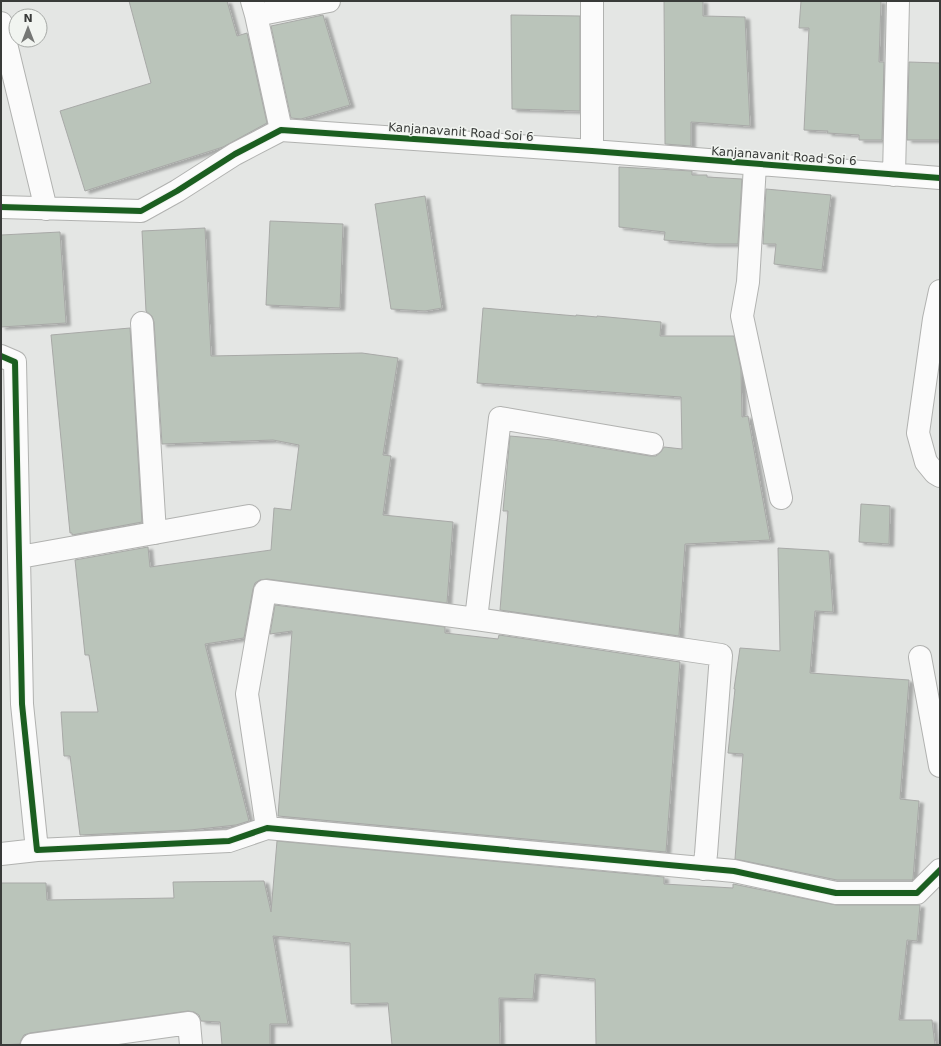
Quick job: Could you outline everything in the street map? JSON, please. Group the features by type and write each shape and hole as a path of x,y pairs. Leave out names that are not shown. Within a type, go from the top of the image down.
{"street":[{"path":"1,207 141,211 177,191 235,154 281,130 254,8 329,1"},
{"path":"592,1 592,152"},
{"path":"894,175 898,1"},
{"path":"1,23 46,208"},
{"name":"Kanjanavanit Road Soi 6","path":"281,130 940,178"},
{"path":"755,165 748,282 742,316 781,498"},
{"path":"940,291 934,319 918,433 926,462 935,473 940,476"},
{"path":"142,323 155,533"},
{"path":"1,356 15,362 22,704 37,850"},
{"path":"476,619 500,418 652,444"},
{"path":"20,557 249,516"},
{"path":"267,828 247,694 265,591 476,619 721,655 704,868"},
{"path":"920,658 940,766"},
{"path":"1,854 37,850 229,841 267,828 734,871 836,893 917,893 940,870"},
{"path":"32,1045 189,1023 190,1045"}],"building":[{"path":"129,1 227,1 237,36 247,33 267,123 223,147 85,191 60,111 151,83"},
{"path":"664,1 703,1 703,16 745,17 750,126 691,122 691,146 665,144"},
{"path":"801,1 881,1 879,62 884,62 882,140 859,140 859,135 804,130 809,28 799,28"},
{"path":"323,15 350,105 301,119 291,118 271,26"},
{"path":"511,15 580,16 580,111 512,109"},
{"path":"909,62 940,63 940,140 907,140"},
{"path":"619,167 692,171 692,175 742,179 738,244 712,244 664,240 665,232 619,227"},
{"path":"766,189 831,195 822,270 774,264 776,244 763,244"},
{"path":"425,196 442,308 425,311 391,309 375,204"},
{"path":"270,221 343,224 340,308 266,305"},
{"path":"205,228 211,356 362,353 398,358 383,455 391,456 383,515 453,522 447,603 267,579 260,580 255,583 244,638 205,644 249,821 236,825 190,830 80,835 70,756 64,756 61,712 98,712 89,655 85,655 75,560 148,547 150,567 271,550 274,508 291,510 299,445 273,440 162,444 154,322 152,316 146,311 142,231"},
{"path":"60,232 66,323 1,327 1,235"},
{"path":"483,308 661,322 660,336 734,336 741,369 742,417 748,416 770,540 685,544 679,636 500,610 508,511 503,511 510,436 553,440 656,456 664,447 682,449 681,397 477,383"},
{"path":"130,328 142,522 72,535 72,533 70,533 51,335"},
{"path":"861,504 890,506 889,544 859,542"},
{"path":"778,548 829,551 833,612 815,611 810,673 909,680 900,799 919,801 912,880 837,880 735,859 743,754 728,753 734,689 740,648 780,651"},
{"path":"275,605 445,627 445,633 498,639 499,635 680,662 666,852 278,816 292,631 270,634"},
{"path":"277,841 664,877 664,884 733,888 733,884 836,905 920,905 917,941 907,940 899,1020 932,1020 935,1045 596,1045 595,979 535,974 533,999 499,998 500,1045 392,1045 388,1003 351,1004 350,943 273,936 288,1024 270,1024 270,1045 222,1045 220,1022 201,1021 199,1015 188,1011 30,1033 24,1035 20,1044 1,1045 1,883 46,883 47,900 174,898 173,882 264,881 271,912"}],"cycle path":[{"path":"1,207 141,211 177,191 235,154 281,130 592,151 940,178"},
{"path":"1,356 15,362 22,704 37,850 229,841 267,828 734,871 836,893 917,893 940,870"}]}
